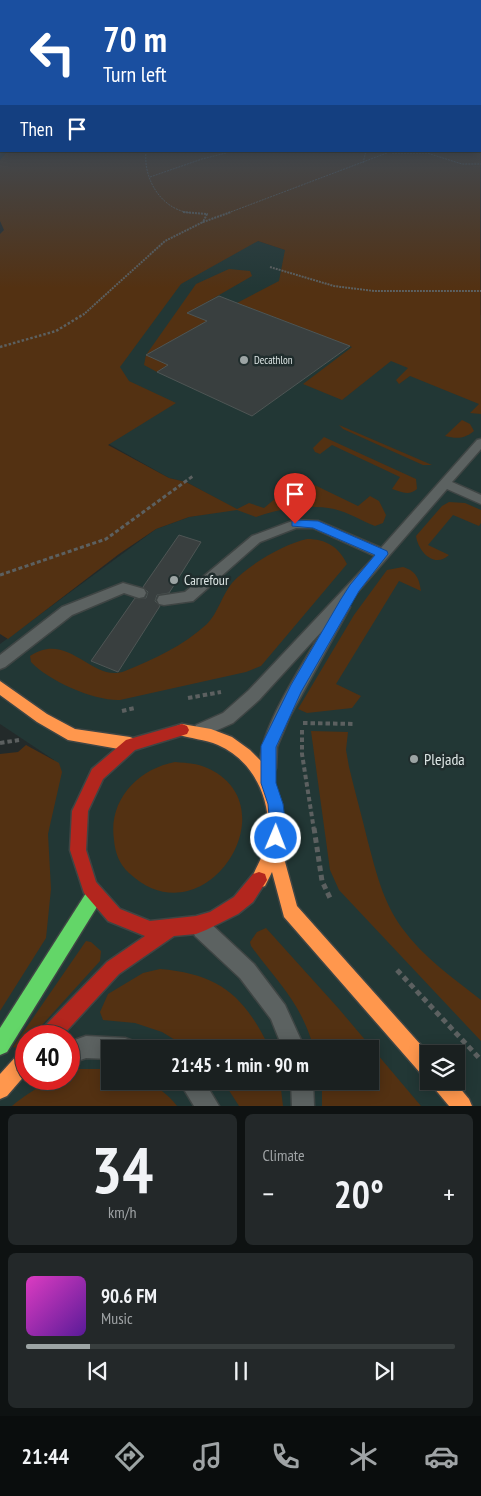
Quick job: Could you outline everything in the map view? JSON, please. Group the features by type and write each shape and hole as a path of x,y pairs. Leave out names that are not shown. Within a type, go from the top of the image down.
{"street":[{"path":"0,687 42,718 73,735 130,744"},
{"path":"200,731 221,737 240,748 256,764 268,783 276,804 278,826 274,850 264,875 248,898 227,916 200,928 167,932 140,927 114,915 94,896 81,873 76,848 76,823 83,799 95,777 111,758 130,744 164,732 200,731"},
{"path":"274,850 290,911 420,1058"},
{"path":"0,1045 34,994 94,896"},
{"path":"59,1025 113,968 167,932"},
{"path":"0,1089 15,1072"},
{"path":"448,1090 462,1106"}],"lane":[{"path":"200,731 228,718 254,695 354,588 481,442"},
{"path":"444,483 481,500"},
{"path":"164,600 188,597 256,539 295,524 314,524 383,554"},
{"path":"0,663 66,611 123,588 138,593"},
{"path":"268,783 268,746 283,713 354,588"},
{"path":"200,928 246,971 278,1012 290,1040"},
{"path":"80,1049 86,1047 101,1048"},
{"path":"0,1094 15,1083"},
{"path":"196,1090 208,1106"},
{"path":"302,1090 303,1106"}],"path":[{"path":"153,185 158,199 172,208 184,212 207,214 203,222"},
{"path":"0,347 37,337 71,323 109,292 153,249 186,228 304,185"},
{"path":"270,267 334,286 374,291 481,291"},
{"path":"0,575 106,539 193,476"},
{"path":"302,723 355,724"}],"shaded area":[{"path":"0,185 480,185 481,414 470,413 479,404 410,376 399,384 396,380 408,368 391,361 342,400 303,384 352,347 237,303 279,281 285,250 258,241 181,284 120,367 129,381 176,403 108,445 169,478 186,482 237,509 249,503 264,508 300,478 358,506 370,496 379,501 386,515 383,523 375,526 339,510 314,507 285,509 256,517 237,510 189,517 156,529 119,554 8,639 0,634 0,234 4,230 0,221"},
{"path":"258,241 481,315 481,1106 0,1106 0,953 38,783 54,760 0,724 0,644 156,529 189,517 236,509 186,482 169,478 65,419 196,250"},
{"path":"229,269 250,271 252,276 188,313 207,321 147,355 168,365 157,372 144,365 146,355 196,284"},
{"path":"462,420 470,424 474,431 460,438 445,436"},
{"path":"339,425 432,465 423,465 343,429"},
{"path":"324,437 416,479 417,489 408,493 392,489 400,477 332,445 320,454 315,452 313,448"},
{"path":"449,502 465,503 481,510 481,523 479,526 453,515 428,545 449,555 443,559 432,559 423,552 416,536 442,506"},
{"path":"307,539 326,542 331,545 340,553 347,564 261,666 246,672 120,700 98,697 60,683 31,662 30,656 44,650 57,649 102,670 113,673 125,671 147,662 178,645 207,624 232,583 247,569 277,550"},
{"path":"403,567 416,576 421,591 399,581 336,684 361,696 352,708 307,713 298,709 354,615 387,570"},
{"path":"311,731 348,732 346,750 349,767 374,864 385,897 395,918 410,939 439,967 481,1000 481,1041 339,890 330,870"},
{"path":"26,745 59,763 62,772 48,834 51,889 46,938 0,1011 0,754 18,752"},
{"path":"175,762 202,766 229,783 241,807 241,834 230,859 211,880 186,891 158,890 129,873 118,858 114,840 113,825 116,812 128,789 149,772"},
{"path":"266,928 365,1040 311,1040 302,1018 288,994 251,946 250,942 257,932"},
{"path":"86,941 91,942 101,951 100,961 42,1025 28,1025"},
{"path":"160,969 198,976 214,982 239,1001 250,1014 265,1040 175,1040 162,1032 135,1023 103,1020 100,1012 108,994 143,973"},
{"path":"379,1056 421,1106 322,1106 322,1090 379,1090"},
{"path":"80,1069 101,1069 101,1090 160,1090 177,1106 12,1106 36,1090 80,1090"},
{"path":"229,1090 281,1090 283,1106 239,1106"}],"building":[{"name":"Decathlon","path":"219,296 350,346 252,416 157,372 168,365 146,355 207,321 187,313"},
{"path":"179,535 201,542 169,593 157,595 155,601 160,606 118,672 91,661 135,598 146,598 148,592 143,587"}],"traffic: fast":[{"path":"0,1045 94,896"}],"traffic: slow":[{"path":"0,687 42,718 73,735 130,744"},
{"path":"182,730 211,736 227,742 245,754 258,769 268,786 274,804 276,822 274,842 269,861 259,880"},
{"path":"274,850 290,911 420,1058"},
{"path":"0,1089 15,1072"},
{"path":"449,1090 462,1106"}],"traffic: jam":[{"path":"182,730 131,745 97,774 80,811 78,850 90,887 114,915 150,930 196,925 224,914 240,903 259,880"},
{"path":"59,1025 113,968 167,932"}],"place":[{"name":"Decathlon","path":"244,360"},
{"name":"Carrefour","path":"174,580"},
{"name":"Plejada","path":"414,759"}],"route":[{"path":"276,838 278,826 276,804 268,783 268,746 302,677 354,588 383,554 314,524 295,524"}]}
